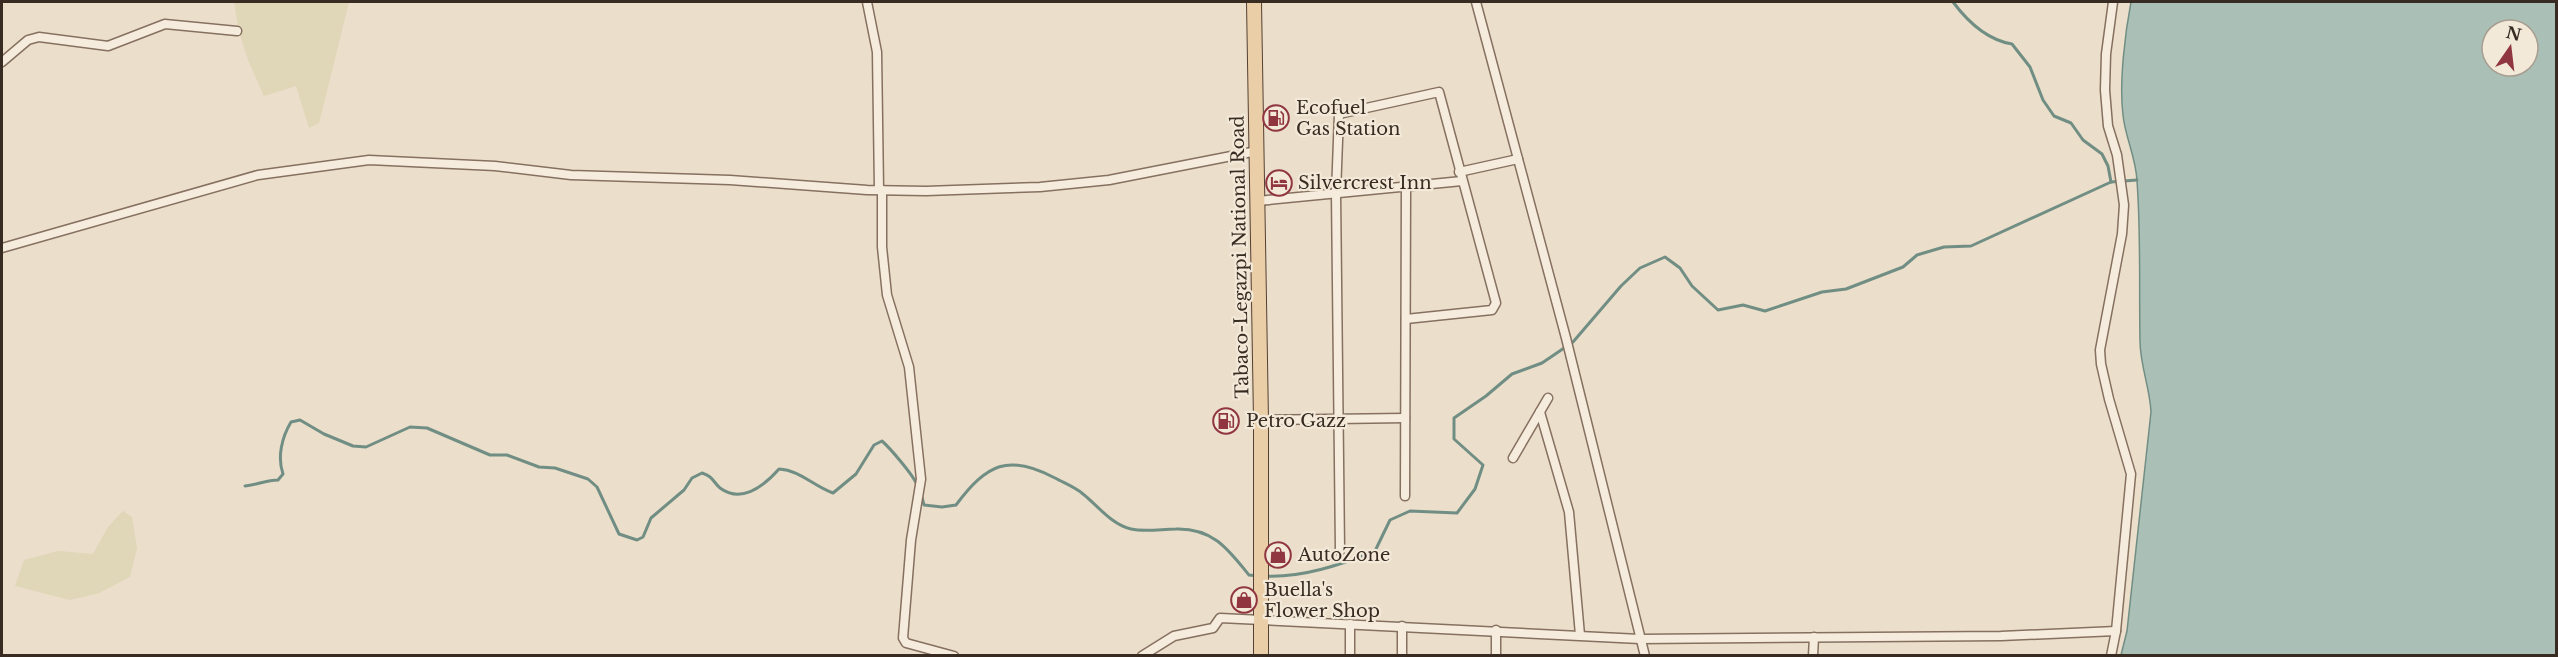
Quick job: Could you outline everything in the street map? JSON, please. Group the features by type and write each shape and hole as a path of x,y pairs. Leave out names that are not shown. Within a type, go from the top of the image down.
{"main road":[{"name":"Tabaco-Legazpi National Road","path":"1254,2 1261,420 1261,656"}],"street":[{"path":"867,2 877,52 882,247 887,295 909,367 921,479 911,540 903,638 906,643 954,656"},
{"path":"1476,2 1566,338 1645,656"},
{"path":"2111,656 2116,631 2131,474 2109,399 2100,350 2122,234 2124,205 2117,155 2108,126 2105,90 2106,54 2113,2"},
{"path":"2,62 28,40 39,37 94,46 108,45 165,24 237,30"},
{"path":"1340,551 1336,193 1339,114 1439,92 1460,177 1496,303 1492,310 1406,319"},
{"path":"2,248 258,175 369,160 495,166 571,175 730,180 880,190 1040,187 1174,169 1257,151"},
{"path":"1258,201 1406,187 1460,177 1518,159"},
{"path":"1405,496 1406,187"},
{"path":"1514,458 1548,398"},
{"path":"1540,412 1569,512 1580,635"},
{"path":"1261,420 1405,418"},
{"path":"1142,656 1174,636 1213,628 1220,618 1641,639 2001,636 2116,631"},
{"path":"1350,624 1350,656"},
{"path":"1402,626 1402,656"},
{"path":"1496,630 1496,656"},
{"path":"1813,656 1814,637"}],"shaded area":[{"path":"234,2 349,2 319,123 309,128 296,86 264,96 248,60 239,32"},
{"path":"2131,2 2556,2 2556,655 2121,655 2127,631 2151,412 2140,350 2139,221 2136,172 2124,123 2123,58"},
{"path":"123,511 132,517 137,548 130,577 99,593 70,600 15,586 24,560 58,551 93,554 108,527"}],"waterway":[{"path":"1953,2 1986,34 2012,44 2030,67 2043,100 2054,116 2071,123 2083,140 2102,154 2108,166 2111,182"},
{"path":"1264,576 1292,575 1321,570 1375,551 1390,520 1410,511 1457,513 1475,489 1483,465 1454,439 1454,418 1486,396 1512,374 1542,363 1573,342 1621,286 1640,268 1665,257 1680,268 1692,286 1718,310 1743,305 1765,311 1822,292 1846,289 1903,267 1917,255 1944,247 1971,246 2111,182 2137,180"},
{"path":"245,486 278,480 283,474 281,447 285,434 291,422 300,420 324,434 353,446 366,447 410,427 427,428 490,455 507,455 539,467 555,468 588,479 597,487 619,534 637,540 643,537 651,518 684,490 692,478 702,473 711,478 720,488 728,492 744,494 760,487 779,469 787,470 833,493 856,474 874,445 882,441 917,485"},
{"path":"922,497 924,505 942,507 956,505 967,491 989,472 1011,465 1024,466 1039,470 1077,489 1111,519 1124,527 1142,530 1189,530 1210,536 1226,549 1249,575 1258,576"}],"place":[{"name":"Ecofuel Gas Station","path":"1276,118"},
{"name":"Silvercrest Inn","path":"1279,183"},
{"name":"Petro Gazz","path":"1226,421"},
{"name":"AutoZone","path":"1278,555"},
{"name":"Buella's Flower Shop","path":"1244,600"}]}
